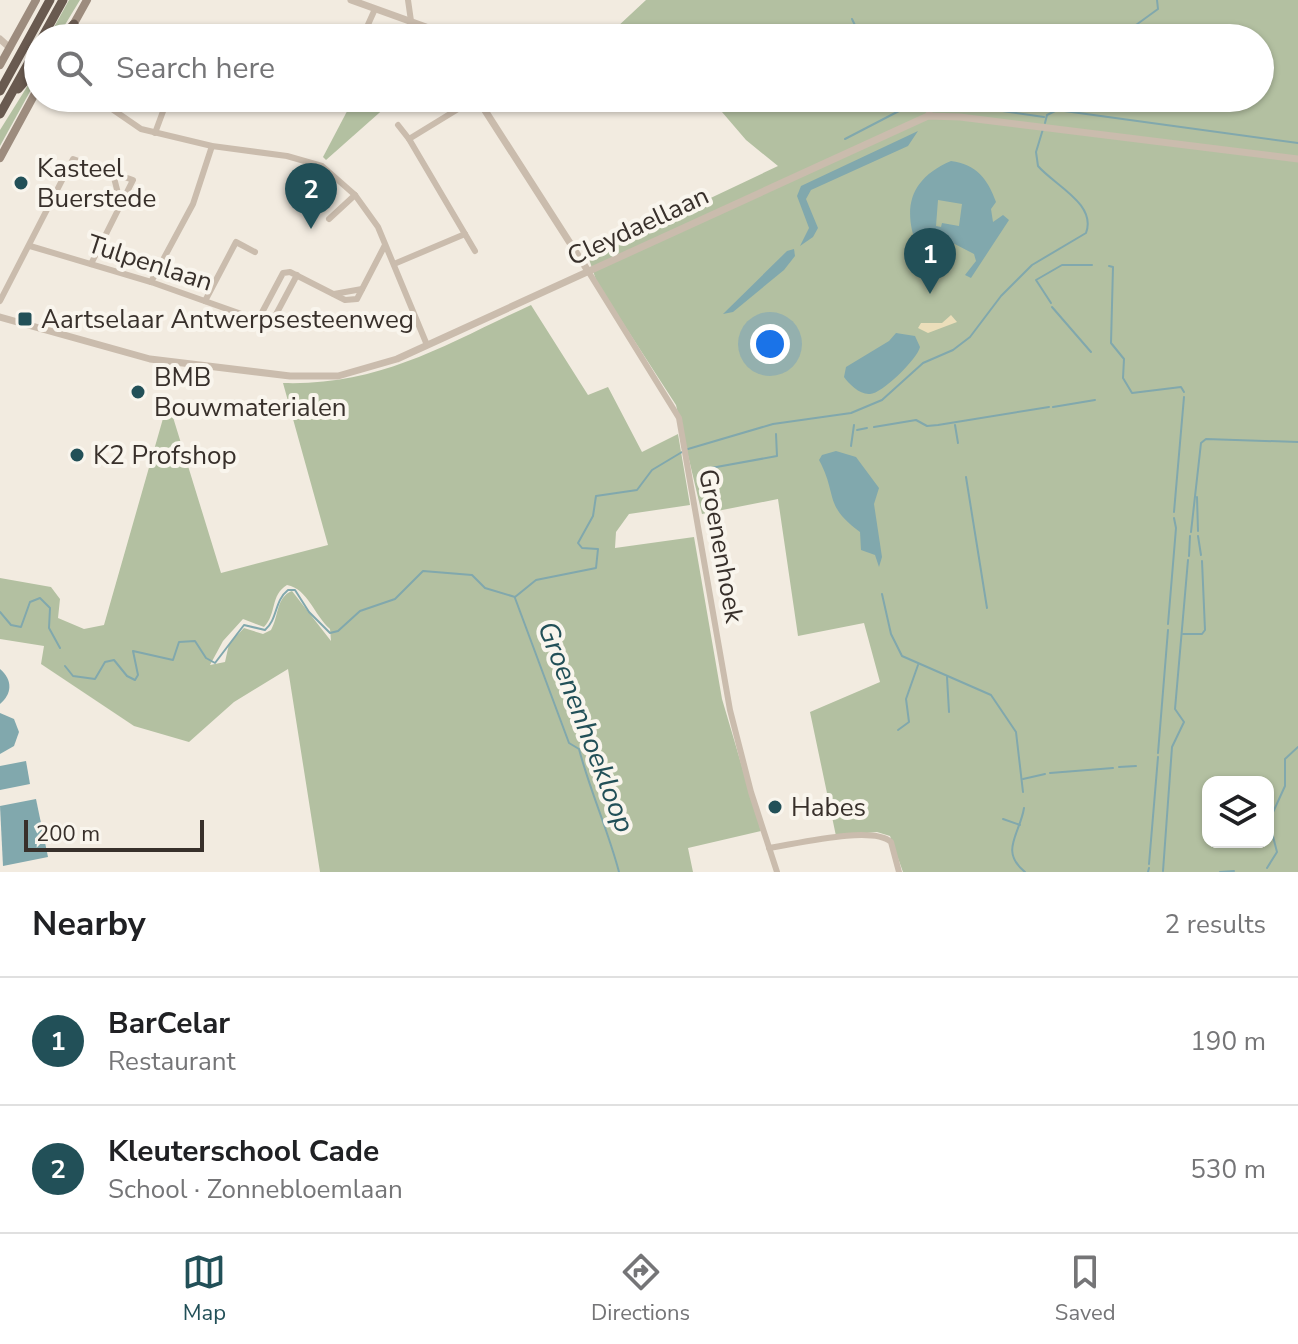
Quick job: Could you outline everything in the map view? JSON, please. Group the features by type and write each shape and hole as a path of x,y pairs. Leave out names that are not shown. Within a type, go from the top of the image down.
{"highway":[{"path":"37,24 50,0"},
{"path":"50,24 63,0"},
{"path":"0,91 24,47"},
{"path":"0,114 24,71"},
{"path":"12,93 24,81"}],"main road":[{"path":"0,65 36,0"},
{"path":"74,24 87,0"},
{"path":"0,158 25,112"}],"street":[{"path":"351,0 418,24"},
{"path":"408,0 411,21"},
{"path":"368,24 375,9"},
{"path":"0,39 10,48"},
{"path":"116,112 141,129 155,133 212,146 311,161 355,195 378,227 427,345"},
{"path":"155,133 163,112"},
{"path":"409,139 454,112"},
{"path":"486,112 588,271"},
{"path":"928,116 929,112"},
{"name":"Cleydaellaan","path":"0,317 150,359 313,378 367,370 427,345 928,116 1049,127 1298,159"},
{"path":"398,125 475,251"},
{"path":"151,282 193,204 212,146"},
{"path":"0,301 73,159 112,170 133,180 91,264"},
{"path":"112,170 121,205"},
{"path":"329,219 355,195"},
{"path":"394,264 465,234"},
{"path":"205,301 236,242 255,252"},
{"path":"297,275 273,320 267,323 258,320 283,273 297,275 353,302 385,245"},
{"name":"Tulpenlaan","path":"30,246 151,282 258,320"},
{"name":"Groenenhoek","path":"588,271 674,406 684,446 730,710 777,872"},
{"path":"769,848 877,835 891,842 899,872"}],"green space":[{"path":"69,0 80,0 65,24 56,24"},
{"path":"646,0 1298,0 1298,872 903,872 890,836 877,832 836,836 810,712 880,682 864,623 798,636 778,499 702,514 676,405 597,283 588,256 778,166 746,140 722,112 1274,112 1274,24 620,24"},
{"path":"24,92 24,102 0,146 0,130"},
{"path":"347,112 380,112 326,160 323,157"},
{"path":"531,305 588,395 608,387 642,452 678,434 690,505 629,514 616,532 615,548 694,537 722,699 761,831 688,848 693,872 320,872 288,669 234,702 189,742 134,726 41,664 44,646 0,639 0,578 51,587 60,599 58,618 84,629 104,625 168,401 221,573 328,545 283,383 351,378 382,370 441,348","holes":["287,585 306,597 330,629 331,641 292,591 280,602 271,630 263,634 244,628 229,644 225,662 210,665 223,641 243,619 264,627 278,594"]}],"sand":[{"path":"951,315 957,322 928,333 918,328 921,323 942,323"}],"water":[{"path":"918,131 908,146 811,190 806,199 818,228 813,237 800,246 809,228 797,196 801,186"},
{"path":"951,161 974,169 989,186 996,202 991,209 993,222 1003,215 1009,220 971,278 965,275 976,261 974,254 947,240 931,249 918,249 913,234 910,208 913,197 918,186 937,168","holes":["938,200 962,204 959,226 942,223 941,227 936,226"]},
{"path":"794,249 795,256 784,270 733,312 723,314 787,251"},
{"path":"896,333 915,336 920,347 918,352 891,382 876,392 862,393 844,377 846,367 889,341"},
{"path":"836,451 856,457 879,488 874,504 882,557 879,567 875,555 861,550 860,532 848,523 833,499 819,460 822,455"},
{"path":"0,669 9,687 7,696 0,704"},
{"path":"0,713 14,719 19,732 14,746 0,754"},
{"path":"26,761 30,784 0,790 0,766"},
{"path":"36,799 48,857 3,866 0,806"}],"waterway":[{"path":"1137,24 1158,9 1157,0"},
{"path":"852,19 854,24"},
{"path":"845,139 897,112"},
{"path":"1009,112 1044,117"},
{"path":"1045,123 1047,115 1053,112"},
{"path":"1072,112 1298,143"},
{"path":"688,449 773,424 851,413 882,400 923,363 953,350 970,337 1001,296 1032,265 1086,233 1088,223 1080,204 1038,166 1036,152 1043,129"},
{"path":"1051,303 1036,280 1062,265 1092,265"},
{"path":"1109,266 1113,267 1111,343 1124,359 1123,378 1132,393 1181,387 1184,392"},
{"path":"1052,307 1091,352"},
{"path":"1174,512 1184,397"},
{"path":"1053,407 1095,400"},
{"path":"874,427 916,420 927,426 938,425 1049,407"},
{"path":"851,446 854,425"},
{"path":"955,425 958,443"},
{"path":"857,430 867,428"},
{"path":"711,468 777,456 776,434"},
{"path":"1191,532 1201,443 1206,439 1298,442"},
{"path":"515,597 536,580 596,568 598,549 582,548 578,543 593,516 596,496 637,490 652,470 682,452"},
{"path":"966,477 987,608"},
{"path":"1197,497 1198,531"},
{"path":"1168,624 1176,528 1174,518"},
{"path":"1189,556 1190,536"},
{"path":"1198,536 1201,555"},
{"path":"1163,871 1172,747 1184,722 1175,709 1188,560"},
{"path":"1183,634 1202,634 1205,630 1202,561"},
{"path":"65,666 73,676 95,679 105,662 114,660 127,676 135,680 138,675 133,651 173,660 179,642 195,641 206,658 215,663 244,625 265,630 280,599 288,590 295,590 309,612 330,633 338,631 360,611 395,599 423,571 472,575 485,588 515,597"},
{"path":"882,594 891,634 902,656 991,695 1016,732 1023,792"},
{"path":"0,612 11,625 21,627 30,602 40,598 50,608 49,628 60,648"},
{"name":"Groenenhoekloop","path":"515,598 569,743 579,749 619,872"},
{"path":"1158,753 1168,630"},
{"path":"898,730 909,722 906,699 918,665"},
{"path":"947,677 949,712"},
{"path":"1267,868 1277,852 1269,821 1285,786 1285,759 1298,747"},
{"path":"1149,864 1158,757"},
{"path":"1119,767 1136,766"},
{"path":"1050,773 1113,768"},
{"path":"1023,779 1045,774"},
{"path":"1024,808 1012,849 1013,857 1025,872"},
{"path":"1003,819 1020,825"},
{"path":"1148,872 1149,868"},
{"path":"1220,872 1234,871"}],"place":[{"name":"Kasteel Buerstede","path":"21,183"},
{"name":"Kleuterschool Cade","path":"311,229"},
{"name":"BarCelar","path":"930,294"},
{"name":"Aartselaar Antwerpsesteenweg","path":"25,319"},
{"name":"BMB Bouwmaterialen","path":"138,392"},
{"name":"K2 Profshop","path":"77,455"},
{"name":"Habes","path":"775,807"}]}
